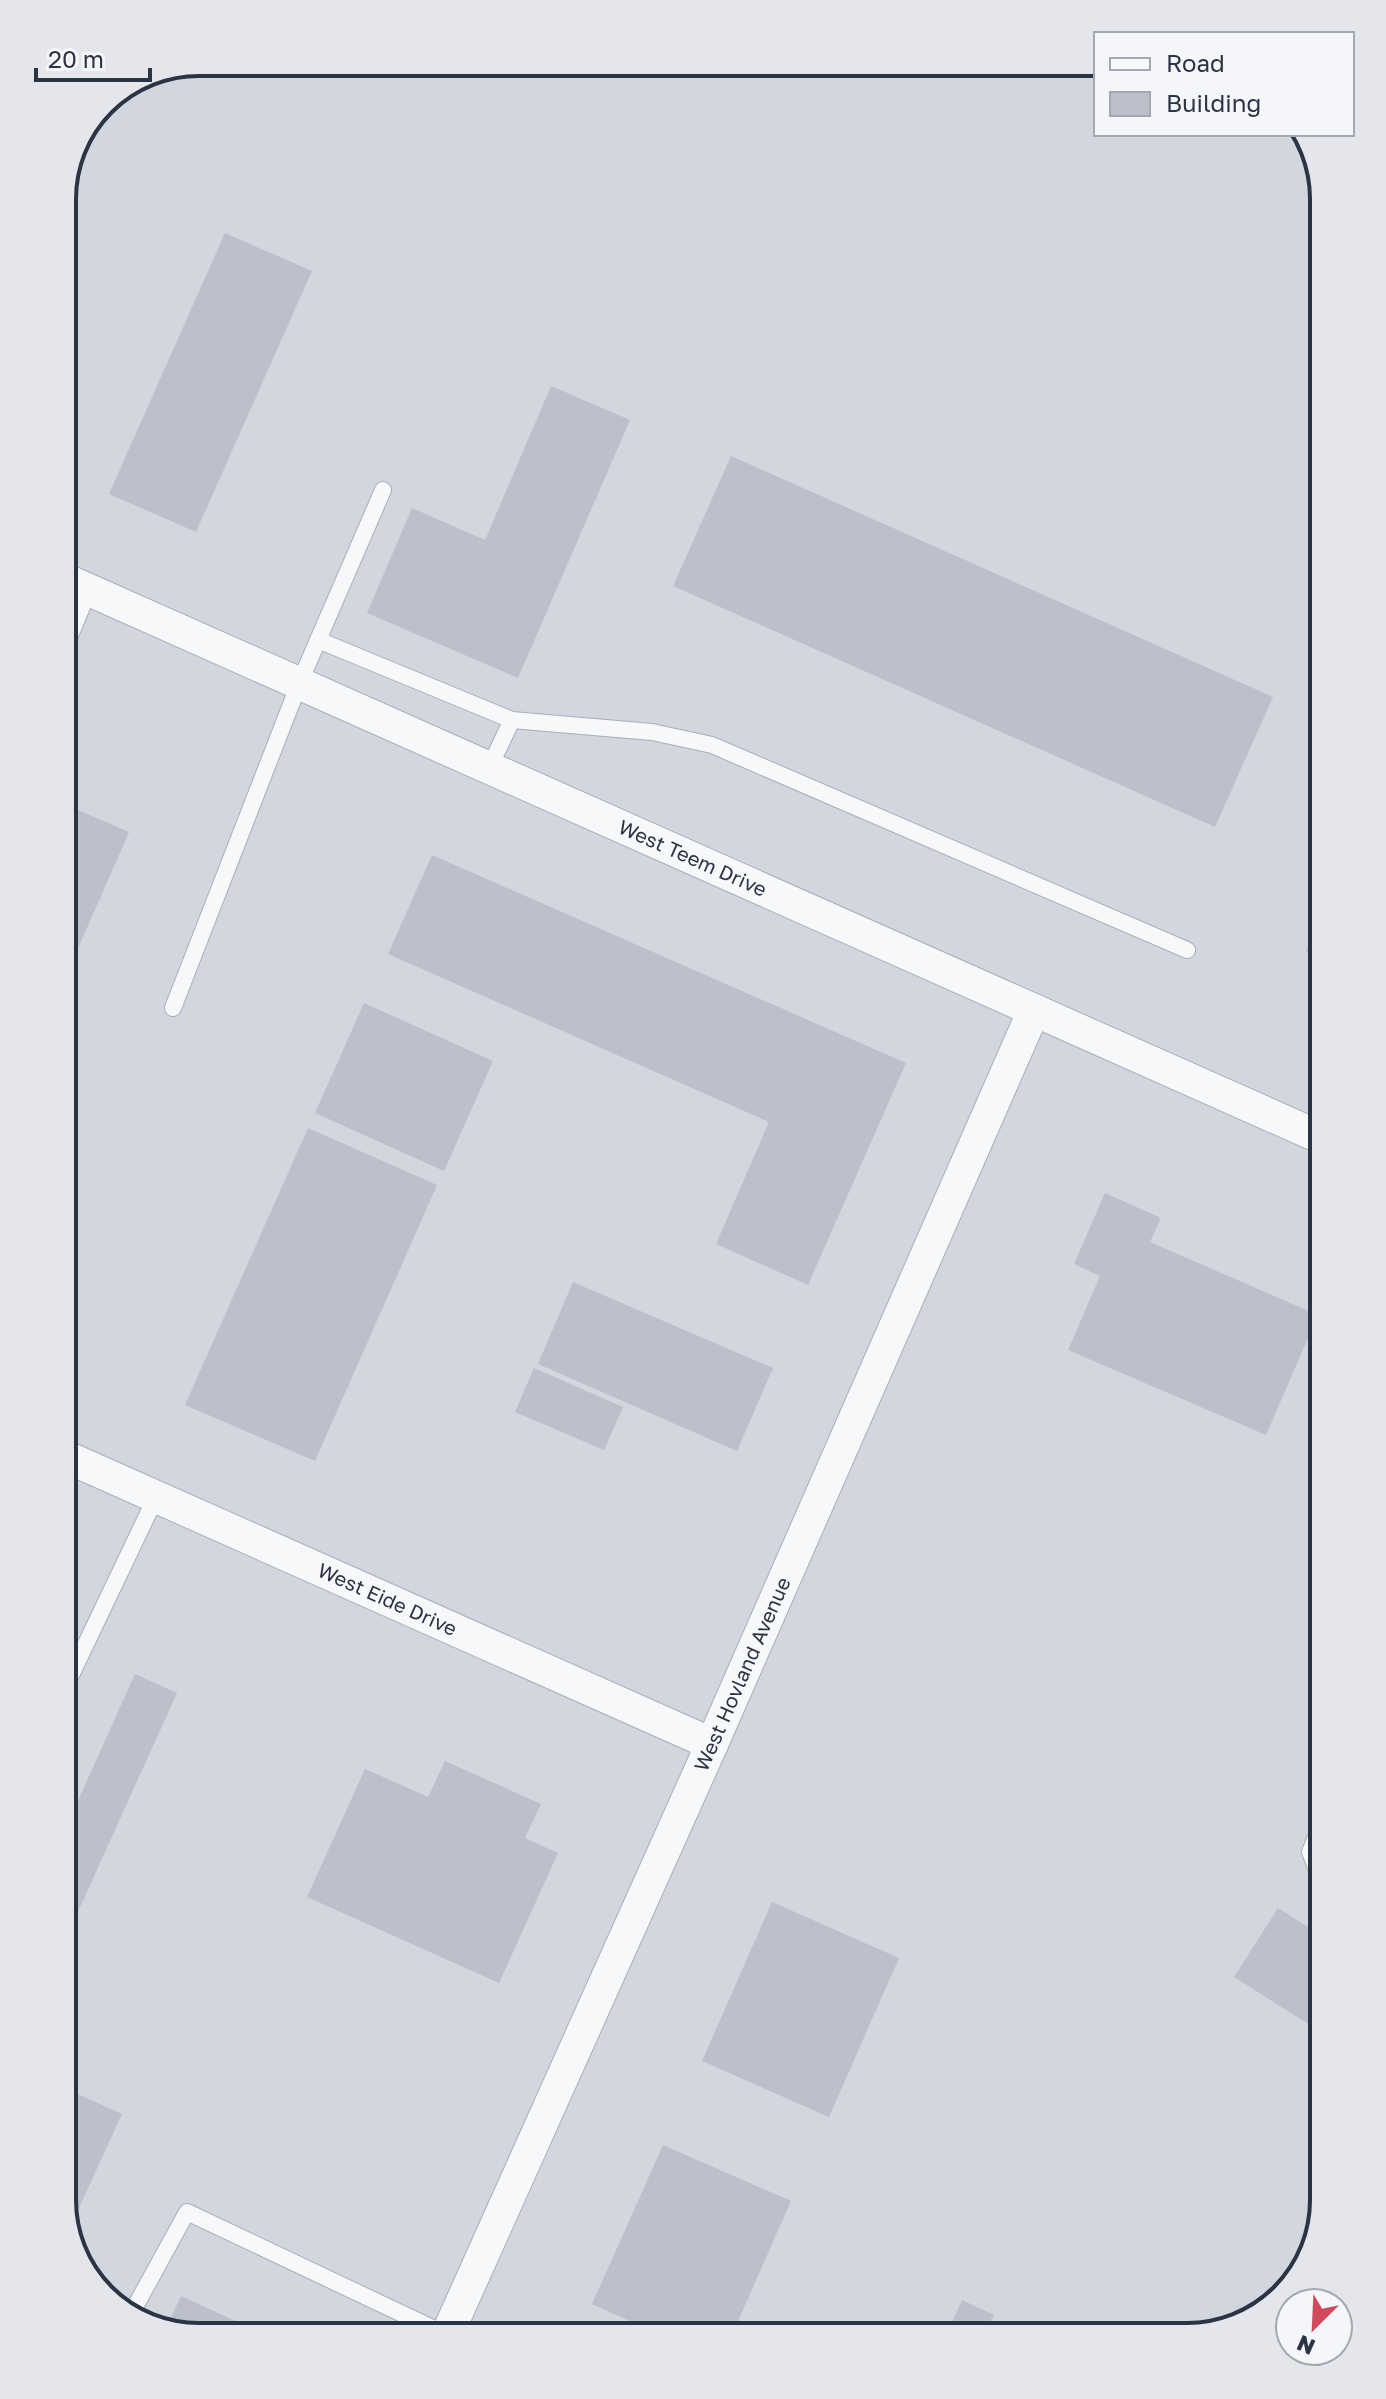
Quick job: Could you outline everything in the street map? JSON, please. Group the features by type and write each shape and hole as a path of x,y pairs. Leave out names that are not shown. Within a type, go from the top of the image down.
{"street":[{"name":"West Teem Drive","path":"76,584 1310,1133"},
{"name":"West Hovland Avenue","path":"453,2323 712,1744 1034,1010"},
{"name":"West Eide Drive","path":"76,1461 712,1744"}],"lane":[{"path":"173,1008 299,684 383,490"},
{"path":"318,640 512,720 652,732 712,745 1187,950"},
{"path":"490,766 512,720"},
{"path":"76,1665 156,1497"},
{"path":"136,2305 187,2212 420,2323"}],"shaded area":[{"path":"199,76 1094,76 1094,136 1292,136 1297,145 1308,175 1310,199 1310,2200 1308,2224 1289,2268 1268,2292 1241,2310 1219,2319 1187,2323 191,2323 160,2316 131,2302 107,2281 89,2254 78,2224 76,2200 76,191 80,167 102,124 118,107 138,93 175,78"}],"building":[{"path":"225,233 312,271 196,532 109,494"},
{"path":"551,386 630,420 518,678 367,613 412,508 485,540"},
{"path":"731,456 1273,697 1215,827 673,586"},
{"path":"76,809 129,832 76,953"},
{"path":"432,855 906,1063 808,1285 716,1244 769,1122 388,954"},
{"path":"364,1003 493,1061 444,1171 315,1113"},
{"path":"308,1128 437,1185 315,1461 185,1405"},
{"path":"1105,1193 1161,1218 1150,1242 1310,1312 1310,1333 1266,1435 1068,1350 1100,1276 1074,1264"},
{"path":"573,1282 773,1368 737,1451 538,1364"},
{"path":"534,1368 623,1407 604,1450 515,1412"},
{"path":"135,1674 177,1693 76,1916 76,1805"},
{"path":"445,1761 541,1804 525,1838 558,1853 499,1983 307,1897 365,1769 428,1797"},
{"path":"772,1902 899,1958 829,2117 702,2061"},
{"path":"1278,1908 1310,1928 1310,2025 1234,1977"},
{"path":"76,2093 122,2114 78,2210 76,2200"},
{"path":"663,2145 791,2201 737,2323 634,2323 592,2304"},
{"path":"181,2296 240,2323 191,2323 170,2319"},
{"path":"962,2300 994,2315 990,2323 951,2323"}]}
